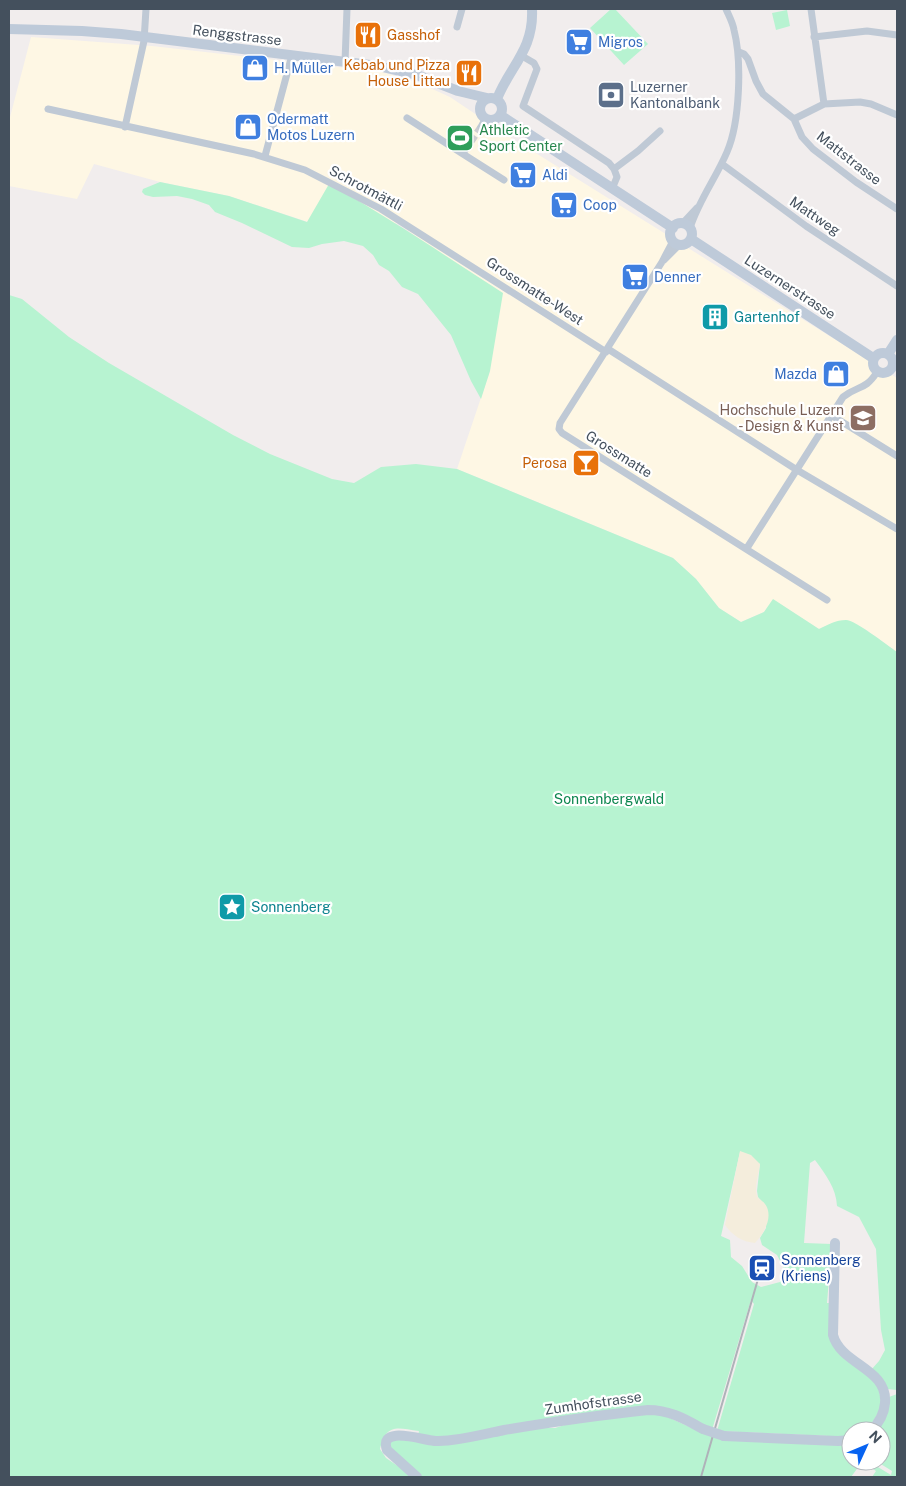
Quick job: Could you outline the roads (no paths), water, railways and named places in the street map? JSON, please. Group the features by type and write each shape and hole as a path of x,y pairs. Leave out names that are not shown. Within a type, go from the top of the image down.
{"main road":[{"path":"492,99 522,56 529,38 532,9"},
{"name":"Renggstrasse","path":"9,29 82,31 144,37 383,67 433,80 458,91 492,99"},
{"name":"Renggstrasse","path":"458,91 483,119"},
{"path":"492,99 500,101 502,108 500,115 496,119 483,119 482,102 492,99"},
{"path":"500,115 672,228"},
{"path":"678,224 687,225 692,234 691,240 686,244 677,243 671,234 672,228 678,224"},
{"name":"Luzernerstrasse","path":"691,240 873,358"},
{"path":"888,354 897,340"},
{"path":"881,352 888,354 892,359 894,370 878,372 873,365 873,358 881,352"},
{"path":"835,1243 833,1334 835,1343 846,1356 876,1377 884,1393 884,1412 880,1421"},
{"name":"Zumhofstrasse","path":"417,1477 387,1450 385,1446 387,1440 393,1436 400,1435 436,1441 648,1410 666,1411 680,1416 703,1429 724,1436 841,1441"}],"street":[{"path":"125,126 144,37 146,9"},
{"path":"345,62 347,9"},
{"path":"457,27 462,9"},
{"path":"687,225 722,164 730,146 738,112 739,52 734,29 726,9"},
{"path":"811,9 824,104"},
{"path":"814,37 866,30 897,35"},
{"name":"Mattstrasse","path":"739,52 748,59 763,94 794,119 802,137 813,149 856,182 897,209"},
{"path":"265,156 292,56"},
{"path":"522,56 534,63 537,70 523,106 609,163 614,169 617,180 612,189"},
{"path":"794,119 824,104 861,102 871,104 897,115"},
{"name":"Schrotmättli","path":"48,109 265,156 305,170 381,208 450,252"},
{"path":"407,118 464,152 504,180"},
{"path":"614,169 660,131"},
{"name":"Mattweg","path":"722,164 806,226 897,286"},
{"name":"Grossmatte","path":"677,243 662,262 560,423 559,429 562,433 827,600"},
{"name":"Grossmatte-West","path":"450,252 607,350"},
{"path":"607,350 797,470 897,529"},
{"path":"746,548 843,397 847,393 864,387 878,372"},
{"path":"831,415 897,456"}],"tunnel":[{"path":"465,150 481,127"}],"railway":[{"path":"701,1477 758,1279"}],"place":[{"name":"Gasshof","path":"368,35"},
{"name":"Migros","path":"579,42"},
{"name":"H. Müller","path":"255,68"},
{"name":"Kebab und Pizza House Littau","path":"469,73"},
{"name":"Luzerner Kantonalbank","path":"611,95"},
{"name":"Odermatt Motos Luzern","path":"248,127"},
{"name":"Athletic Sport Center","path":"460,138"},
{"name":"Aldi","path":"523,175"},
{"name":"Coop","path":"564,205"},
{"name":"Denner","path":"635,277"},
{"name":"Gartenhof","path":"715,317"},
{"name":"Mazda","path":"836,374"},
{"name":"Hochschule Luzern - Design & Kunst","path":"863,418"},
{"name":"Perosa","path":"586,463"},
{"name":"Sonnenberg","path":"232,907"},
{"name":"Sonnenberg (Kriens)","path":"762,1268"}],"park label":[{"name":"Sonnenbergwald","path":"609,799"}]}
